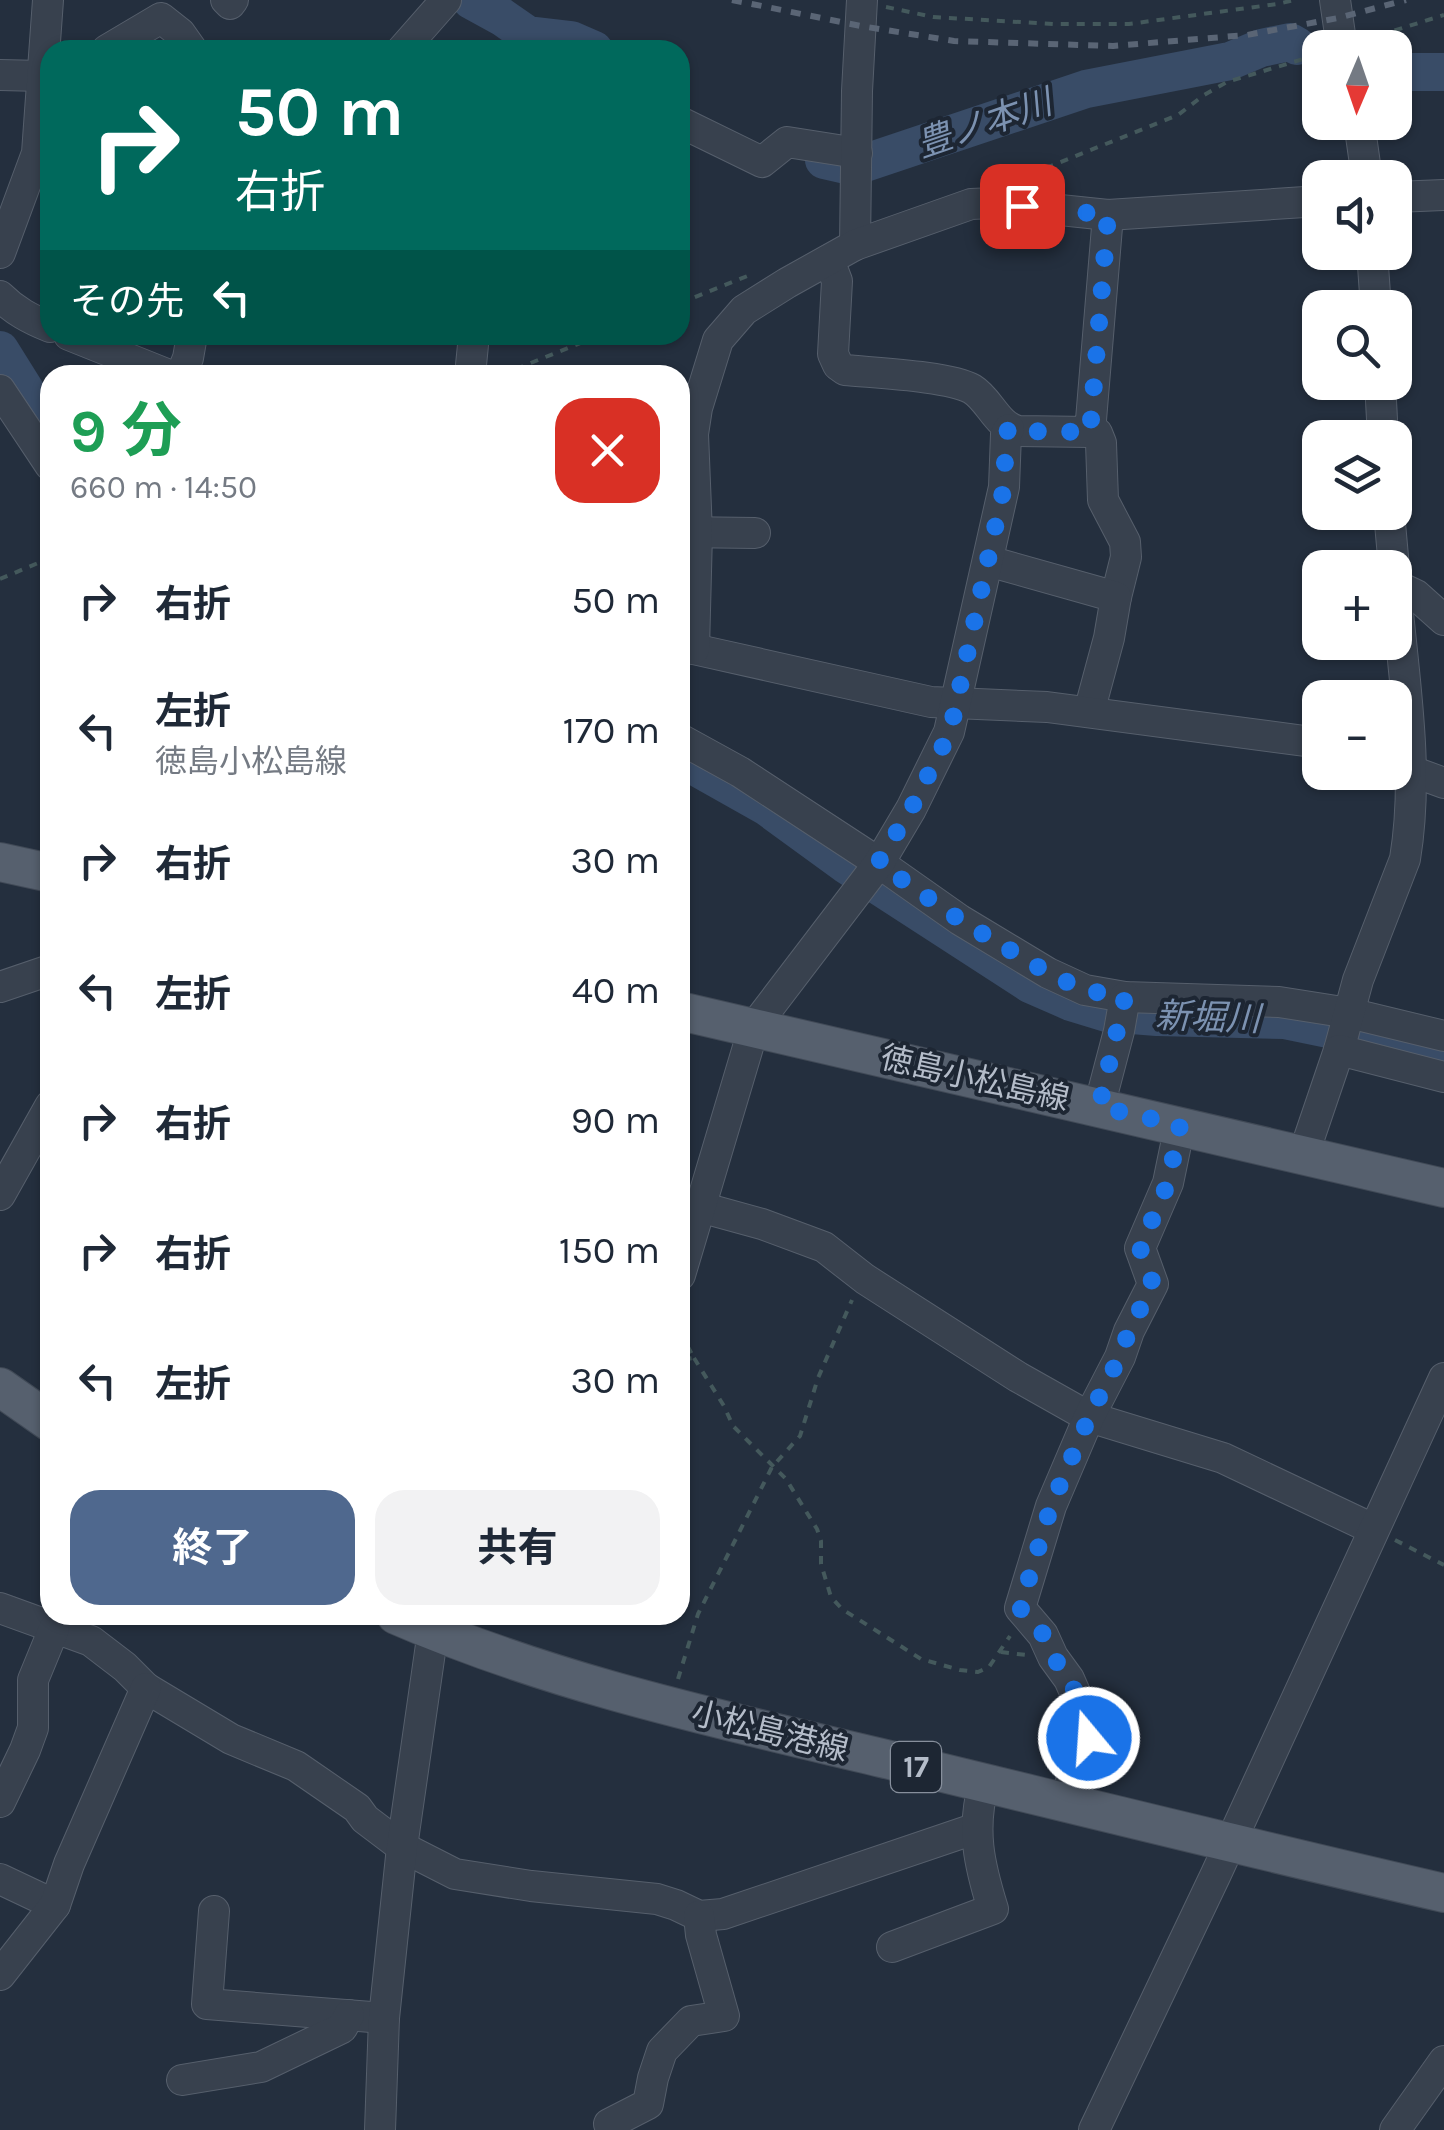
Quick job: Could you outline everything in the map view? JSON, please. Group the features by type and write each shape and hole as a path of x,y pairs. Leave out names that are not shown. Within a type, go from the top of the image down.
{"main road":[{"path":"0,862 40,871"},
{"name":"徳島小松島線","path":"690,1013 1444,1188"},
{"path":"0,1387 40,1415"},
{"name":"小松島港線","path":"440,1625 626,1696 1444,1893"}],"street":[{"path":"46,40 48,0"},
{"path":"411,40 446,0"},
{"path":"1335,0 1339,30"},
{"path":"871,3 857,162 838,281 833,354 838,365 846,370 965,386 977,392 1009,428 1018,431 1097,433 1102,443 1104,500 1125,542 1126,558 1089,712"},
{"path":"124,40 161,18 185,40"},
{"path":"0,75 40,80"},
{"path":"0,253 37,153 40,122"},
{"path":"690,127 762,162 787,142 857,162"},
{"path":"1412,197 1444,196"},
{"path":"690,499 697,408 718,340 744,310 842,252 971,204 1108,215 1302,202"},
{"path":"1090,432 1108,215"},
{"path":"0,296 12,308 40,323"},
{"path":"94,345 144,365"},
{"path":"0,390 40,449"},
{"path":"1009,428 1004,487 950,732 911,809 870,873 754,1028 690,1209 762,1224 824,1247 865,1279 1018,1378 1089,1417 1224,1458 1373,1529"},
{"path":"690,532 755,533"},
{"path":"988,562 1116,597"},
{"path":"1412,593 1444,620"},
{"path":"690,648 931,702 1089,712 1302,741"},
{"path":"690,744 740,772 870,873 1123,1011 1279,1002 1444,1077"},
{"path":"1412,771 1444,783"},
{"path":"1303,1156 1358,980 1405,859 1412,801 1409,790"},
{"path":"0,987 40,973"},
{"path":"1099,1107 1123,1011"},
{"path":"1344,1032 1444,1036"},
{"path":"0,1195 40,1124"},
{"path":"1064,1802 1086,1756 1089,1738 1069,1678 1053,1657 1043,1634 1020,1608 1051,1506 1153,1284 1140,1248 1168,1183 1180,1125"},
{"path":"1094,2130 1444,1378"},
{"path":"0,1608 40,1624"},
{"path":"44,1625 54,1629 96,1628 146,1688 231,1739 296,1766 356,1808 402,1847 455,1874 657,1899 699,1916 722,1914 977,1828"},
{"path":"380,2130 384,2018 402,1847 435,1625"},
{"path":"0,1802 33,1728 33,1680 54,1629"},
{"path":"0,1975 55,1905 146,1688"},
{"path":"892,1947 993,1909 980,1868 977,1828 977,1808 984,1783"},
{"path":"0,1879 55,1905"},
{"path":"214,1911 207,2004 384,2018"},
{"path":"612,2130 609,2124 648,2104 662,2051 691,2021 724,2016 700,1935 699,1916"},
{"path":"182,2080 261,2068 342,2028 349,2016"},
{"path":"1395,2130 1444,2061"}],"path":[{"path":"871,3 895,0"},
{"path":"871,3 933,16 990,22 1129,24 1295,0"},
{"path":"1396,30 1444,15"},
{"path":"526,365 575,345"},
{"path":"0,579 40,562"},
{"path":"670,1707 698,1614 772,1467 800,1436 818,1378 856,1290 865,1279"},
{"path":"690,1351 733,1426 786,1479 817,1528 821,1564 832,1597 842,1609 921,1659 978,1672 989,1667 1001,1652 1020,1608"},
{"path":"690,1359 694,1358"},
{"path":"1373,1529 1444,1565"}],"waterway":[{"name":"豊ノ本川","path":"471,0 528,35 571,40"},
{"name":"豊ノ本川","path":"824,160 846,165 865,163 1086,89 1230,61 1261,48 1290,42 1297,46"},
{"name":"豊ノ本川","path":"1412,72 1444,72"},
{"name":"新堀川","path":"0,350 40,414"},
{"name":"新堀川","path":"690,764 767,807 845,864 1030,984 1071,1002 1107,1013 1284,1020 1444,1053"}],"railway":[{"path":"732,0 954,41 1113,46 1247,35 1406,0"}],"route":[{"path":"1022,206 1108,215 1090,432 1009,428 1006,434 1004,487 950,732 878,863 960,920 1048,973 1084,990 1125,997 1099,1107 1180,1125 1168,1183 1140,1248 1153,1284 1051,1506 1020,1608 1043,1634 1053,1657 1069,1678 1089,1738"}]}
